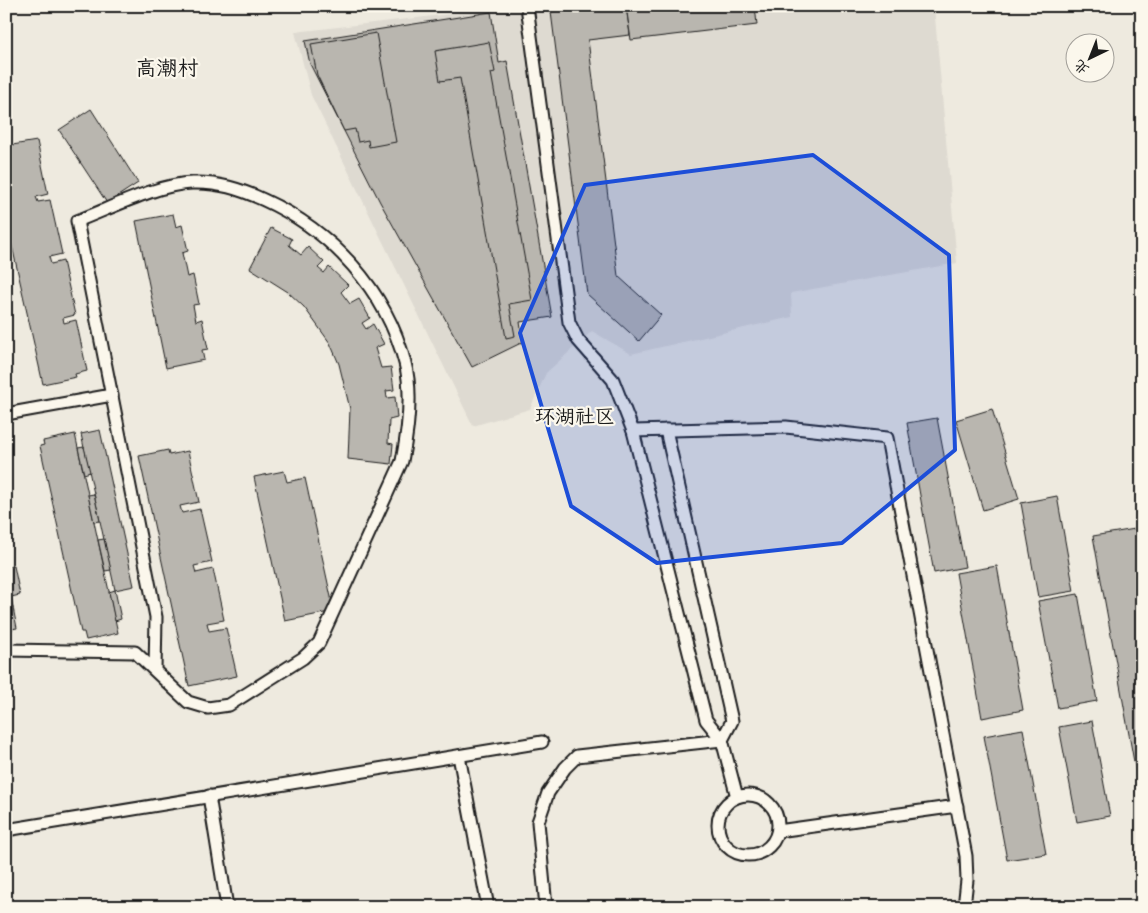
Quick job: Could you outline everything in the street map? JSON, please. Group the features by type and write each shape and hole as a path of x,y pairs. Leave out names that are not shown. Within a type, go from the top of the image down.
{"lane":[{"path":"527,6 569,322 578,340 613,380 633,431 706,720 722,740 737,797"},
{"path":"6,650 135,652 172,689 188,702 198,706 218,708 229,705 303,658 319,643 402,460 406,440 408,385 406,364 396,335 372,290 339,250 316,230 290,212 242,190 222,185 191,183 170,186 77,221 156,617 155,670"},
{"path":"6,414 112,395"},
{"path":"633,431 786,427 887,438 966,856 967,880 964,907"},
{"path":"666,430 732,721 722,740"},
{"path":"546,907 538,822 552,787 577,756 722,740"},
{"path":"6,830 542,742"},
{"path":"459,756 488,907"},
{"path":"746,795 764,799 776,813 778,831 770,847 763,852 747,856 732,850 721,838 718,822 724,807 737,797 746,795"},
{"path":"209,796 227,907"},
{"path":"778,831 956,806"}],"highlighted area":[{"path":"813,155 949,255 955,450 842,543 657,563 571,506 520,333 585,185"}],"shaded area":[{"path":"521,6 934,6 957,263 791,293 792,317 631,354 592,331 546,373 530,409 473,426 311,95 295,32"}],"building":[{"path":"597,6 626,6 630,35 588,40 618,276 661,315 639,341 587,294 551,12"},
{"path":"626,6 755,6 757,25 631,40"},
{"path":"491,12 499,63 507,61 552,317 520,322 523,342 472,367 380,202 310,64 305,41"},
{"path":"376,33 396,142 369,147 368,140 358,142 355,129 344,131 317,75 311,44"},
{"path":"489,42 495,72 491,73 532,300 509,304 515,336 506,338 460,78 440,81 435,51"},
{"path":"91,109 138,183 107,203 59,130"},
{"path":"37,141 48,194 36,197 38,202 50,200 62,254 49,257 51,264 63,261 75,315 63,318 64,323 76,320 87,371 75,374 76,377 43,384 6,219 6,146"},
{"path":"173,214 176,227 182,225 188,251 182,253 187,277 193,275 199,304 193,305 196,321 202,319 208,349 202,350 204,360 166,368 136,221"},
{"path":"271,228 292,239 289,245 301,255 308,247 324,262 318,268 324,273 329,267 348,285 341,292 350,304 359,299 370,318 362,323 366,329 373,324 384,344 375,348 381,368 391,367 394,390 386,391 387,398 395,397 397,418 389,420 388,443 393,444 391,464 348,459 350,409 339,364 330,343 304,307 288,292 250,268"},
{"path":"992,409 1019,499 983,510 956,420"},
{"path":"937,418 965,567 934,573 907,423"},
{"path":"100,430 134,586 115,590 81,434"},
{"path":"75,434 118,633 86,640 84,632 81,632 40,446 44,445 43,441"},
{"path":"84,447 90,472 84,474 78,448"},
{"path":"168,450 169,455 188,451 199,502 180,506 182,513 200,509 212,562 194,566 196,573 213,569 224,620 207,623 209,631 226,628 237,676 189,686 139,456"},
{"path":"284,471 287,482 305,478 334,611 285,621 254,477"},
{"path":"94,494 100,521 94,522 88,495"},
{"path":"1057,496 1074,591 1038,597 1021,503"},
{"path":"1135,529 1142,565 1140,795 1093,536"},
{"path":"104,539 111,570 105,571 98,540"},
{"path":"14,566 20,595 11,597 17,628 6,630 6,567"},
{"path":"997,566 1023,710 982,718 956,573"},
{"path":"115,590 121,619 115,621 109,592"},
{"path":"1078,594 1097,701 1058,708 1038,601"},
{"path":"1092,721 1110,816 1077,822 1059,727"},
{"path":"1023,729 1046,854 1007,860 984,736"}],"district":[{"name":"高潮村","path":"167,68"},
{"name":"环湖社区","path":"575,416"}]}
